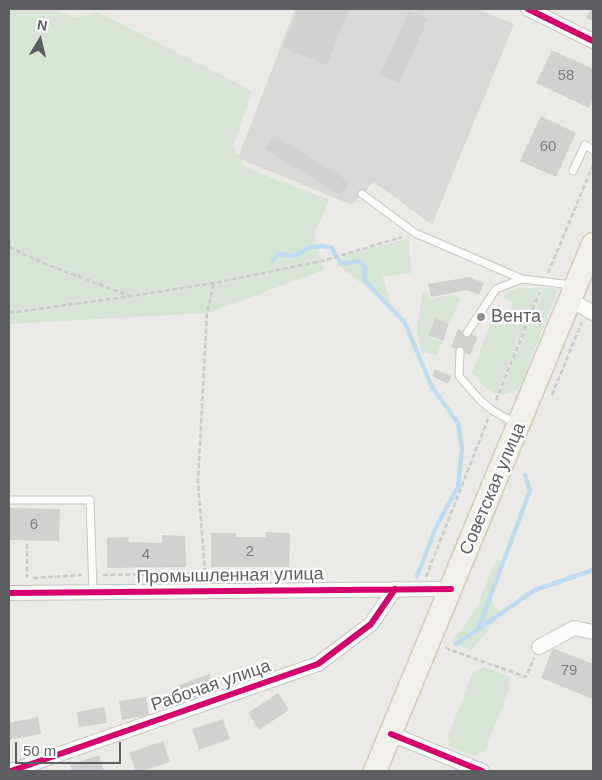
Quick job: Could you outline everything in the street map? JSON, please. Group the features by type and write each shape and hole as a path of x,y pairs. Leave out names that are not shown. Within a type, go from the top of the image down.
{"main road":[{"name":"Советская улица","path":"375,771 593,244"}],"street":[{"path":"528,9 593,41"},
{"path":"574,293 593,313"},
{"name":"Рабочая улица","path":"10,771 318,664 370,624 395,589"},
{"name":"Промышленная улица","path":"9,593 451,589"},
{"path":"539,647 574,628 593,632"},
{"path":"391,734 482,771"}],"lane":[{"path":"573,171 585,144 593,150"},
{"path":"362,194 414,233 522,279 544,282 574,293"},
{"path":"468,333 496,289 522,279"},
{"path":"460,351 459,376 481,401 519,426"},
{"path":"9,500 90,500 93,592"}],"path":[{"path":"421,590 492,410 593,165"},
{"path":"9,312 214,283 330,258 414,233"},
{"path":"9,247 43,263 132,296"},
{"path":"205,573 198,482 207,313 214,283"},
{"path":"27,544 27,578 92,575 314,572 334,590"},
{"path":"429,642 526,677 539,647"}],"shaded area":[{"path":"295,9 477,9 514,24 432,225 374,182 352,205 238,158"}],"green space":[{"path":"9,9 53,9 77,18 98,12 252,91 233,146 244,167 329,200 314,235 324,270 207,313 9,324"},
{"path":"409,238 411,273 384,276 378,258 392,309 365,280 366,267 360,260 343,264 340,261 345,259 343,255"},
{"path":"339,261 342,265 359,262 365,267 363,281 371,289 336,263"},
{"path":"518,288 541,288 496,395 482,385 472,372 491,321 505,326 513,302 503,297 508,292"},
{"path":"544,288 555,289 557,292 518,391 499,395"},
{"path":"427,291 430,299 452,295 460,298 450,324 434,318 427,335 442,342 437,356 421,352 417,329 423,292"},
{"path":"496,559 502,561 478,627 455,644 452,642 476,610"},
{"path":"491,599 499,613 480,627"},
{"path":"499,616 472,650 457,645"},
{"path":"484,667 508,676 510,688 485,750 476,756 450,746 448,736 473,672"}],"building":[{"path":"298,9 349,9 327,65 283,48"},
{"path":"591,9 593,9 593,21 586,18"},
{"path":"409,11 428,19 399,83 380,75"},
{"path":"552,50 593,69 593,99 589,108 536,83"},
{"path":"541,116 576,133 556,177 520,161"},
{"path":"274,135 350,182 341,196 265,149"},
{"path":"470,277 484,283 479,295 467,290 431,297 428,284"},
{"path":"435,318 449,324 443,341 428,335"},
{"path":"458,329 478,337 470,355 451,347"},
{"path":"435,369 451,376 448,384 432,376"},
{"path":"9,508 60,509 59,541 9,540"},
{"path":"266,532 290,533 289,567 211,567 211,533 236,533 236,537 266,537"},
{"path":"162,535 185,536 186,567 107,568 107,538 129,537 128,542 162,543"},
{"path":"553,648 593,664 593,699 541,678"},
{"path":"209,674 215,690 185,702 178,686"},
{"path":"278,693 289,710 259,730 248,713"},
{"path":"146,697 149,715 122,720 119,701"},
{"path":"104,707 107,723 79,727 77,712"},
{"path":"38,717 41,734 9,740 9,723"},
{"path":"223,719 230,739 199,750 192,729"},
{"path":"163,741 170,762 142,771 136,771 129,753"},
{"path":"99,755 104,771 72,771 70,765"}],"waterway":[{"path":"273,260 278,254 295,256 309,247 322,246 332,248 342,264 359,261 365,267 364,280 405,323 432,387 458,423 462,448 458,487 437,525 417,576"},
{"path":"456,644 478,629 530,491 525,475"},
{"path":"480,628 535,590 593,570"}],"cycle path":[{"path":"528,9 593,41"},
{"path":"11,771 318,664 371,624 395,589"},
{"path":"9,593 451,589"},
{"path":"391,734 482,771"}],"place":[{"name":"Вента","path":"481,317"}]}
